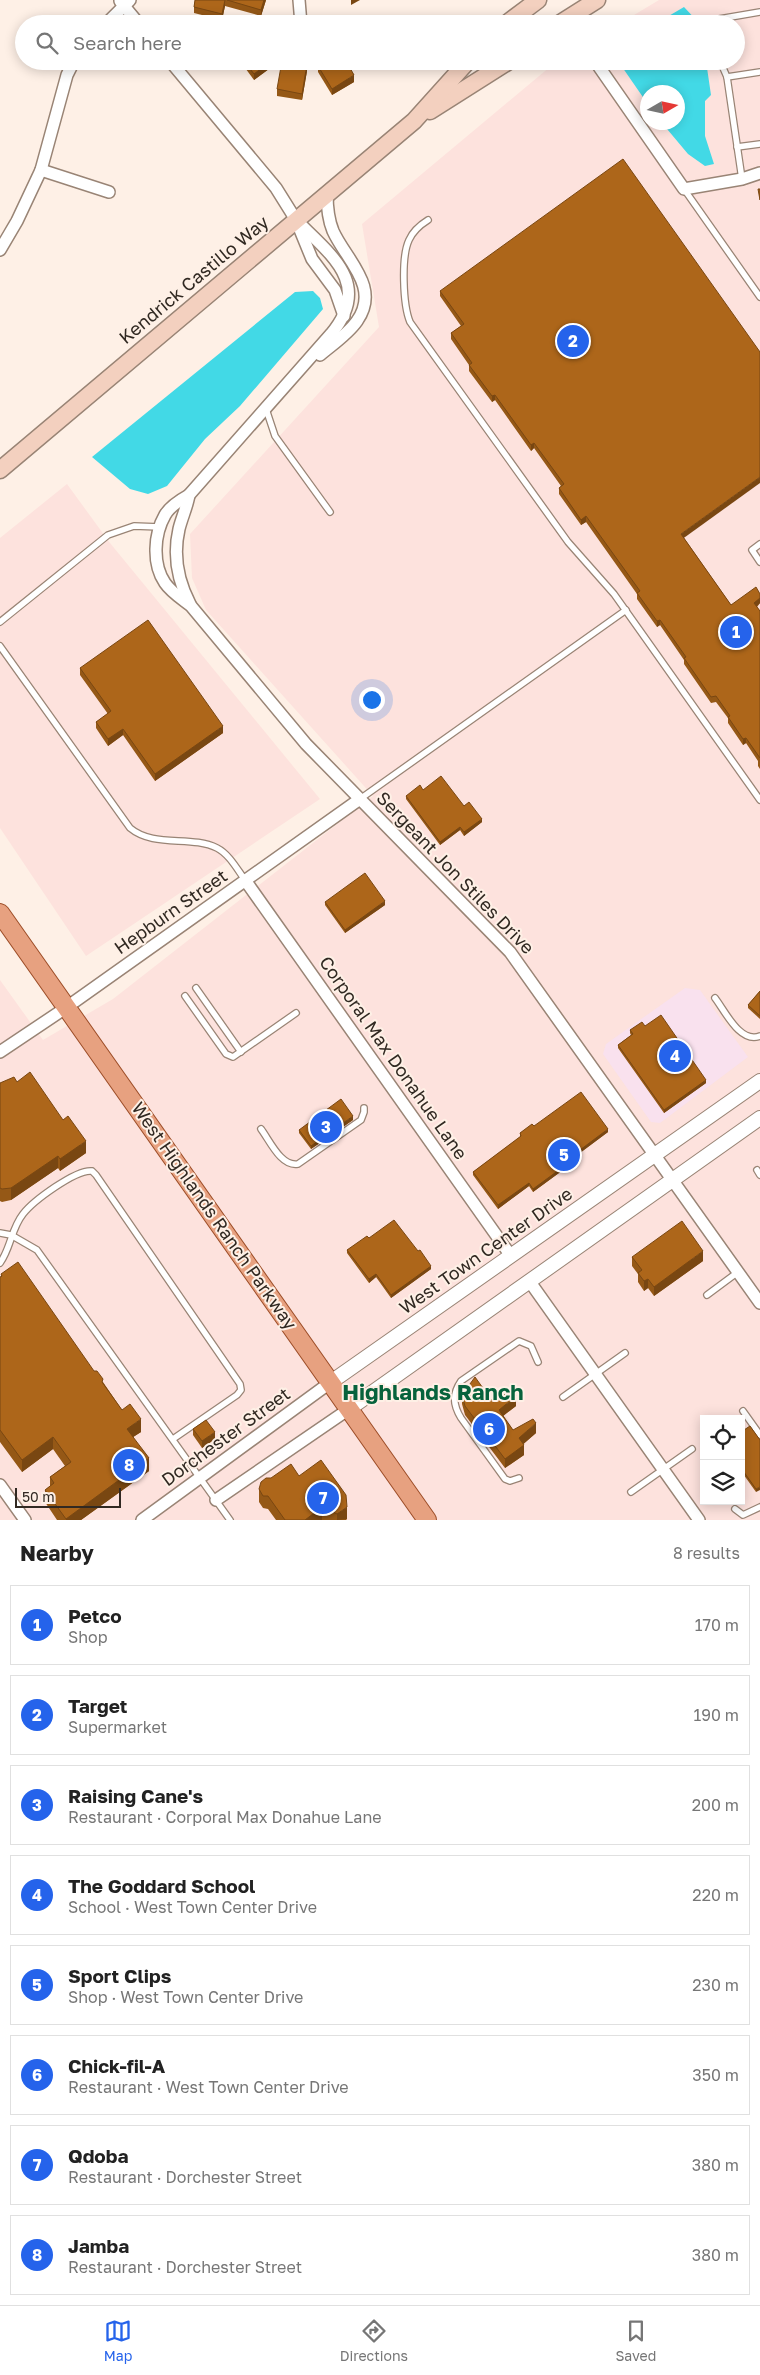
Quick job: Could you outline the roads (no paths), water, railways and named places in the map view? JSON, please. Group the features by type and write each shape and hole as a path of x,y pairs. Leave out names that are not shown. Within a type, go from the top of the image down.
{"main road":[{"path":"518,15 538,0"},
{"path":"574,15 597,0"},
{"name":"Kendrick Castillo Way","path":"414,121 460,70"},
{"name":"Kendrick Castillo Way","path":"0,470 414,121 495,70"},
{"name":"West Highlands Ranch Parkway","path":"0,913 427,1520"}],"street":[{"path":"299,0 300,15"},
{"path":"113,15 124,2 132,15"},
{"path":"0,250 17,221 41,170 70,70"},
{"path":"178,70 276,188 296,220 312,259 336,290 344,316"},
{"path":"601,70 684,190 742,179 760,173"},
{"path":"41,170 109,192"},
{"name":"Sergeant Jon Stiles Drive","path":"294,376 353,327 362,313 366,298 361,275 339,242 329,220 327,193"},
{"name":"Sergeant Jon Stiles Drive","path":"296,220 328,252 344,274 350,295 349,305 344,316 294,376 189,495 169,509 160,527 156,550 161,577 172,591 191,606 301,738 507,948 760,1303"},
{"name":"Sergeant Jon Stiles Drive","path":"189,495 178,531 176,552 180,578 191,606"},
{"name":"Hepburn Street","path":"0,1052 67,1007 360,799"},
{"name":"Corporal Max Donahue Lane","path":"245,880 511,1256"},
{"name":"West Town Center Drive","path":"331,1382 656,1156 760,1081"},
{"path":"216,1500 530,1282 760,1118"},
{"path":"530,1282 699,1520"},
{"name":"Dorchester Street","path":"142,1520 331,1382"},
{"path":"1,1488 25,1520"}],"lane":[{"path":"742,15 760,12"},
{"path":"724,70 727,78 742,179"},
{"path":"727,78 760,72"},
{"path":"737,147 760,144"},
{"path":"684,190 760,297"},
{"path":"428,220 411,236 406,250 406,303 410,322 568,542 600,577 626,610 760,800"},
{"path":"266,407 273,433 330,512"},
{"path":"0,622 108,535 134,526 160,527"},
{"path":"760,544 752,550 760,562"},
{"path":"360,799 626,610"},
{"path":"0,646 125,824 144,836 217,848 227,856 245,880"},
{"path":"196,988 241,1052"},
{"path":"185,996 226,1054 233,1057 296,1013"},
{"path":"715,998 742,1034 752,1038 760,1036"},
{"path":"261,1129 287,1163 298,1164 361,1120 364,1108"},
{"path":"0,1263 7,1253 11,1235 23,1214 40,1198 80,1172 92,1171 96,1175 240,1384 241,1390 237,1395 173,1439"},
{"path":"0,1233 11,1235 37,1250 230,1520"},
{"path":"707,1295 738,1272"},
{"path":"519,1478 510,1481 505,1479 461,1418 456,1409 456,1389 461,1381 519,1341 524,1341 531,1346 538,1362"},
{"path":"563,1397 625,1353"},
{"path":"743,1412 760,1435"},
{"path":"631,1492 692,1449"},
{"path":"735,1509 743,1515 760,1507"}],"water":[{"path":"684,7 692,15 670,15"},
{"path":"624,70 707,70 711,95 705,101 705,136 714,164 705,166 688,154 668,130 685,130 685,85 640,85 640,93"},
{"path":"313,291 320,298 323,309 240,406 205,439 167,486 148,494 130,489 92,457 295,292"}],"place":[{"name":"Target","path":"573,341"},
{"name":"Petco","path":"736,632"},
{"name":"The Goddard School","path":"675,1056"},
{"name":"Raising Cane's","path":"326,1127"},
{"name":"Sport Clips","path":"564,1155"},
{"name":"Chick-fil-A","path":"489,1429"},
{"name":"Jamba","path":"129,1465"},
{"name":"Qdoba","path":"323,1498"}],"district":[{"name":"Highlands Ranch","path":"433,1392"}]}
